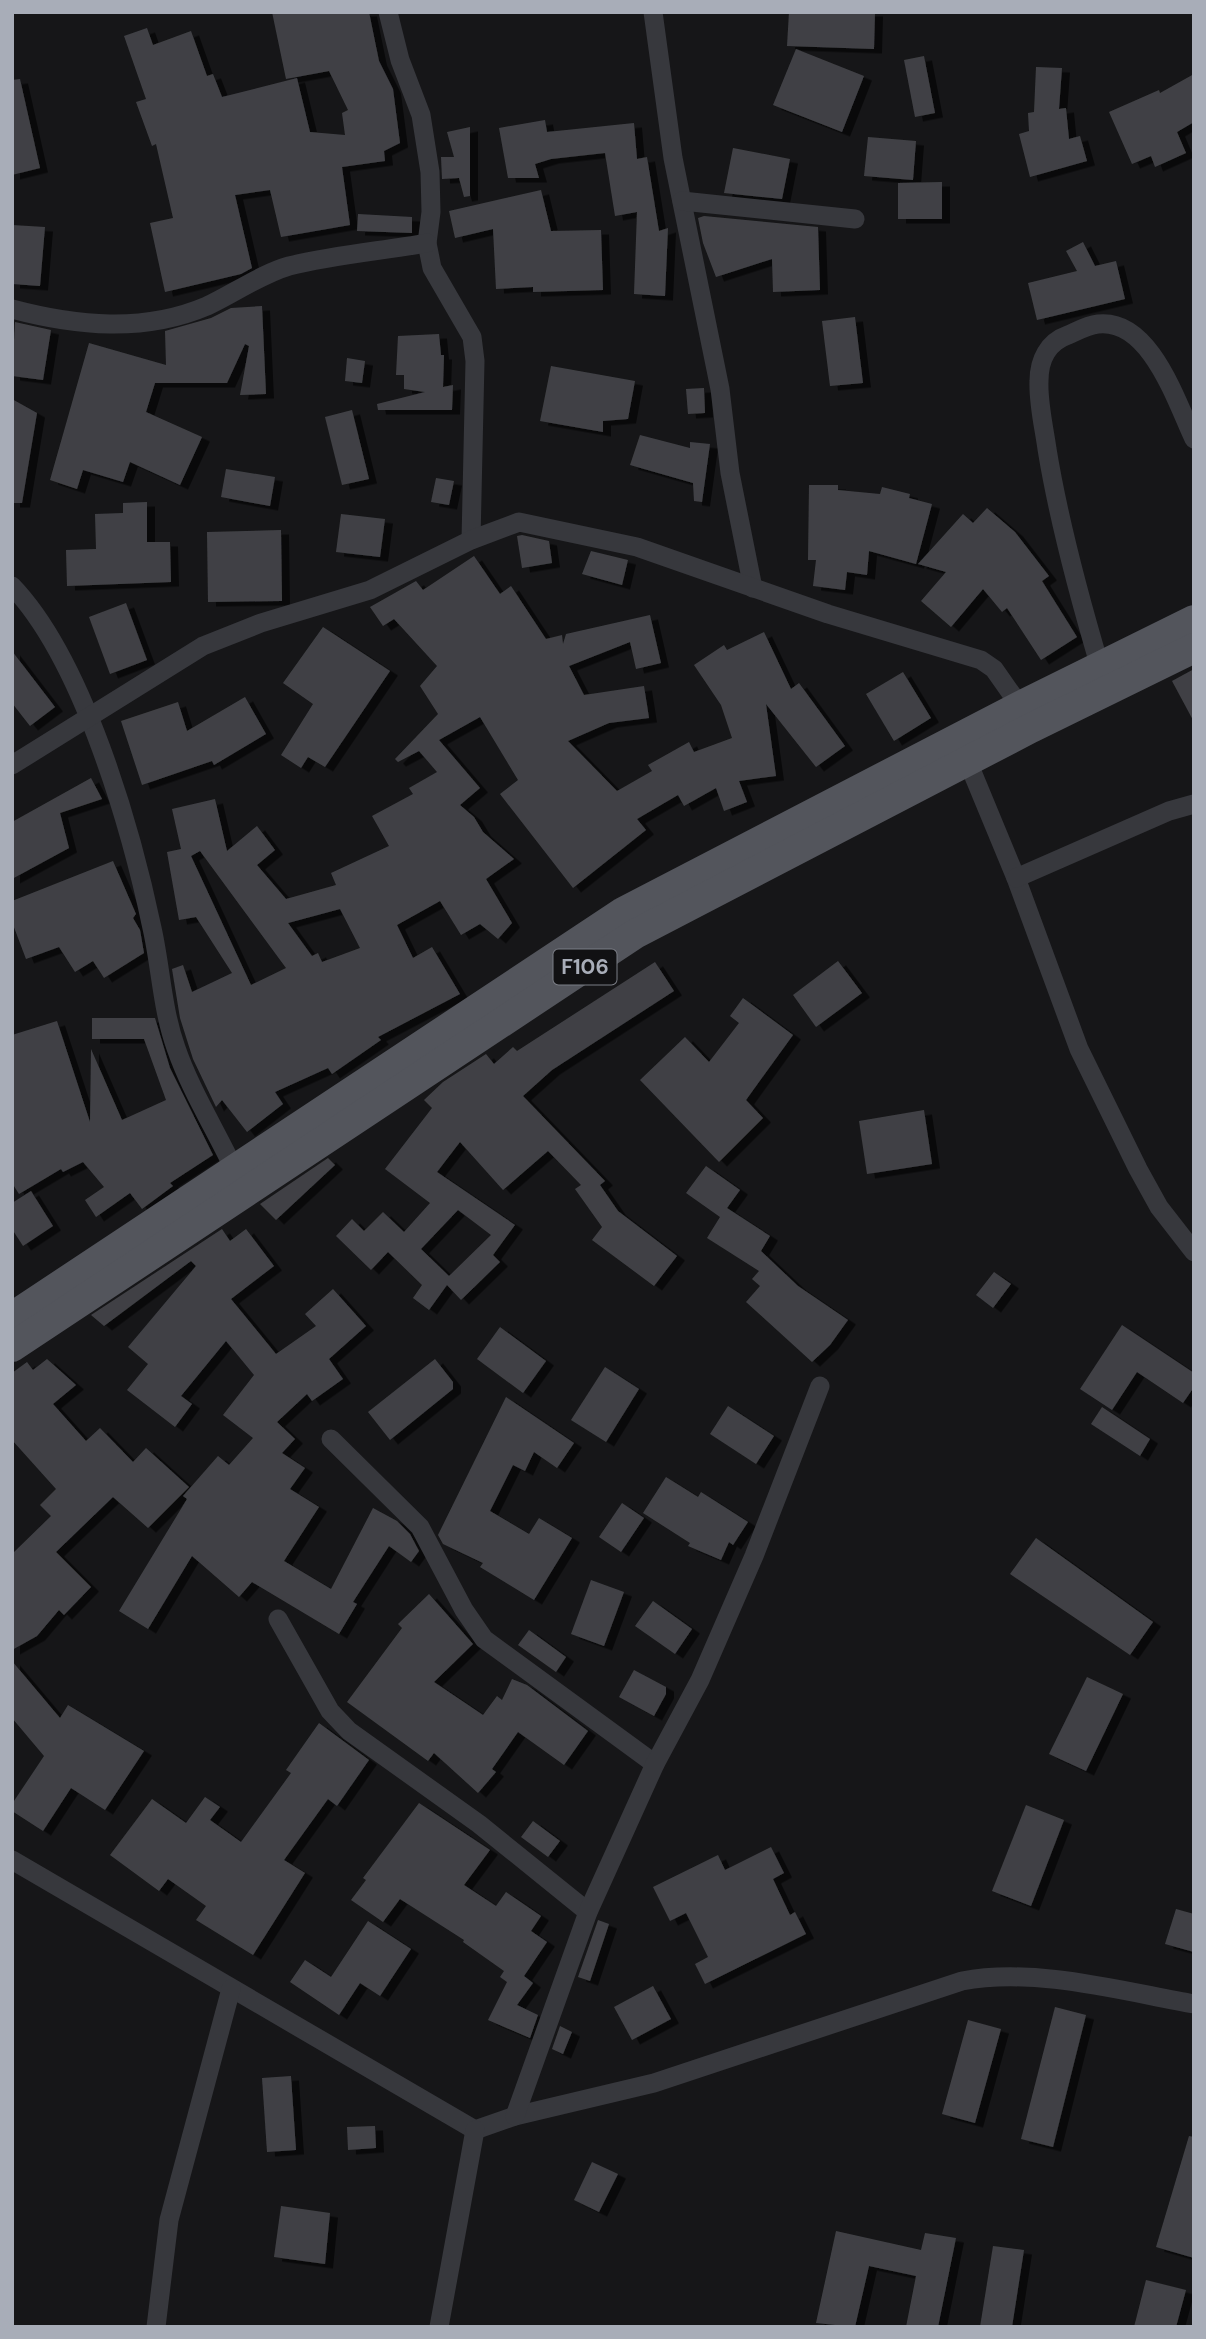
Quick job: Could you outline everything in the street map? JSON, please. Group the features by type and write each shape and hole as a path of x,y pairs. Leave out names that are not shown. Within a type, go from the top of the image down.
{"main road":[{"name":"F106","path":"12,1317 622,912 1020,706 1194,621"},
{"name":"F106","path":"12,1348 635,934 1194,648"}],"street":[{"path":"388,12 400,60 421,115 431,199 426,243 432,268 472,337 475,361 471,540"},
{"path":"653,12 682,201 720,389 730,473 753,588"},
{"path":"682,201 855,219"},
{"path":"12,309 52,320 99,326 149,321 195,310 287,267 426,243"},
{"path":"1100,667 1052,479 1038,384 1040,364 1048,348 1063,336 1098,324 1120,326 1134,333 1169,385 1194,439"},
{"path":"12,765 203,646 261,623 370,590 471,540 519,522 637,547 828,614 981,660 994,669 1020,706"},
{"path":"12,586 36,612 89,717 141,876 154,937 160,984 176,1049 234,1169"},
{"path":"968,762 1016,878 1079,1049 1159,1207 1194,1252"},
{"path":"1016,878 1169,811 1194,804"},
{"path":"515,2116 588,1912 655,1764 700,1680 754,1556 820,1385"},
{"path":"331,1439 420,1527 464,1610 484,1639 655,1764"},
{"path":"278,1619 330,1711 349,1731 479,1824 588,1912"},
{"path":"12,1860 475,2130 515,2116 654,2083 949,1986 991,1976 1025,1977 1194,2004"},
{"path":"156,2327 169,2220 231,1989"},
{"path":"439,2327 475,2130"}],"building":[{"path":"272,12 369,12 379,61 393,89 400,143 384,151 385,161 342,167 350,225 281,237 270,190 235,195 252,268 241,274 165,292 150,223 173,218 156,144 152,146 136,102 146,99 124,36 147,28 153,45 191,31 207,76 213,74 222,97 297,78 310,132 345,135 342,113 348,110 329,71 286,79"},
{"path":"789,12 875,12 874,49 787,46"},
{"path":"796,49 864,76 842,132 773,105"},
{"path":"924,56 935,113 915,117 904,60"},
{"path":"1036,67 1062,68 1059,109 1066,108 1069,139 1080,136 1087,161 1030,177 1019,134 1029,131 1028,113 1034,112"},
{"path":"1194,74 1194,122 1177,132 1186,153 1155,167 1151,156 1132,164 1109,112 1159,90 1160,93"},
{"path":"20,79 40,168 12,175 12,80"},
{"path":"545,120 547,132 634,123 637,159 647,157 659,231 668,228 665,296 634,294 637,212 615,216 605,153 551,159 535,164 539,178 508,178 499,128"},
{"path":"470,127 470,196 464,197 459,178 442,179 441,157 454,157 447,132"},
{"path":"868,137 916,141 913,180 864,176"},
{"path":"733,148 790,159 782,199 724,193"},
{"path":"942,182 942,219 898,219 898,183"},
{"path":"541,190 551,231 601,230 603,290 533,292 533,287 496,289 493,229 455,238 449,211"},
{"path":"358,214 412,217 412,233 357,231"},
{"path":"704,216 818,227 820,290 773,292 772,259 716,277 703,243 698,218"},
{"path":"12,225 45,227 40,286 12,284"},
{"path":"1083,242 1095,266 1116,261 1125,299 1037,320 1028,283 1077,271 1066,251"},
{"path":"262,306 266,394 240,395 249,346 245,344 227,383 155,383 146,412 202,437 180,485 130,462 123,482 83,470 77,489 50,480 89,343 166,365 165,331 211,318 231,308"},
{"path":"855,317 863,383 830,386 822,321"},
{"path":"15,322 51,330 43,380 12,376"},
{"path":"439,334 441,355 444,355 443,387 453,385 452,410 378,410 377,404 425,392 404,389 404,375 396,375 398,336"},
{"path":"347,358 365,361 362,383 345,381"},
{"path":"551,366 635,381 628,419 603,421 603,432 540,421"},
{"path":"704,388 705,413 688,414 686,389"},
{"path":"12,399 37,413 22,503 12,503"},
{"path":"352,410 369,479 342,485 325,417"},
{"path":"640,435 690,448 690,442 710,444 702,502 694,501 693,483 630,465"},
{"path":"226,469 275,477 270,506 221,497"},
{"path":"436,478 454,481 449,505 431,502"},
{"path":"809,485 838,485 838,490 880,494 882,487 910,494 909,498 932,504 916,564 869,551 867,575 847,572 845,590 813,586 816,560 808,560"},
{"path":"147,502 147,542 170,542 171,582 67,586 66,550 96,549 95,514 123,513 123,503"},
{"path":"987,508 1015,532 1049,576 1042,581 1077,637 1041,660 1007,608 1002,612 983,589 951,627 921,601 946,572 918,564 963,514 973,523"},
{"path":"341,514 385,519 380,557 336,552"},
{"path":"281,530 282,601 208,602 207,532"},
{"path":"517,536 549,541 552,563 522,568"},
{"path":"591,551 628,560 622,585 582,574"},
{"path":"474,556 500,594 511,586 546,639 562,635 563,644 566,634 650,615 661,663 636,669 630,642 569,666 584,695 644,686 649,718 609,723 568,741 617,791 652,771 648,765 689,742 694,752 732,738 721,705 694,665 724,645 727,650 764,632 791,689 799,683 845,746 816,767 766,704 776,776 739,781 747,802 724,811 716,788 684,806 678,795 637,819 646,830 573,888 500,794 518,780 480,717 439,740 480,788 460,805 474,817 483,832 514,859 486,879 512,923 498,939 480,924 461,935 440,901 397,925 413,958 432,947 460,994 378,1037 381,1040 332,1074 328,1068 275,1092 283,1104 247,1132 222,1100 216,1107 193,1059 180,1018 172,969 183,965 192,992 232,973 196,917 179,920 167,852 181,849 172,809 215,799 227,851 257,826 275,850 257,865 286,899 336,885 331,873 389,846 372,816 413,794 409,788 437,772 419,751 398,762 395,759 438,714 420,686 437,666 394,619 383,626 370,607 416,581 423,590","holes":["200,851 286,968 251,985 191,856","340,909 360,948 322,962 318,953 312,956 288,923"]},
{"path":"126,603 147,660 110,674 89,617"},
{"path":"323,627 390,671 325,767 308,757 301,768 281,755 313,704 283,683"},
{"path":"12,651 55,707 30,726 12,703"},
{"path":"1194,669 1194,722 1172,681"},
{"path":"903,672 931,718 894,741 866,694"},
{"path":"245,697 266,734 214,765 212,761 142,785 121,721 178,702 187,731"},
{"path":"91,778 102,799 60,813 69,848 12,879 12,822"},
{"path":"113,861 136,914 133,918 140,930 144,953 104,978 93,961 75,972 59,947 26,959 12,922 12,901"},
{"path":"838,961 862,993 816,1027 793,995"},
{"path":"655,962 674,991 552,1070 523,1096 605,1181 600,1185 618,1211 677,1256 654,1286 592,1240 602,1227 575,1189 581,1185 548,1151 503,1190 460,1142 437,1172 515,1225 493,1255 500,1262 461,1300 447,1285 429,1310 413,1298 422,1285 388,1252 371,1270 336,1236 352,1219 364,1231 383,1212 404,1232 430,1203 385,1169 432,1108 424,1100 443,1082 486,1054 494,1064 513,1047 517,1051","holes":["458,1210 491,1235 449,1276 421,1249"]},
{"path":"743,998 793,1035 746,1100 763,1118 719,1162 640,1080 685,1037 709,1062 739,1023 730,1016"},
{"path":"92,1018 155,1018 170,1068 213,1155 170,1183 173,1186 142,1209 130,1193 96,1217 85,1200 104,1187 83,1162 63,1172 61,1169 19,1194 12,1183 12,1035 57,1021 90,1122 91,1049 122,1120 166,1100 144,1039 92,1039"},
{"path":"924,1110 932,1164 867,1174 859,1121"},
{"path":"328,1158 335,1165 276,1220 260,1204"},
{"path":"706,1166 740,1190 727,1208 770,1236 761,1251 798,1286 848,1320 830,1345 812,1362 746,1302 760,1286 752,1279 759,1271 707,1238 720,1217 686,1193"},
{"path":"31,1191 53,1226 23,1246 12,1229 12,1203"},
{"path":"222,1229 230,1241 246,1229 274,1266 231,1299 276,1354 316,1326 305,1314 333,1289 366,1326 329,1359 343,1379 312,1401 307,1394 277,1422 295,1439 282,1453 305,1468 290,1489 319,1507 284,1561 331,1589 373,1508 397,1521 410,1534 419,1551 411,1562 389,1546 353,1602 357,1604 339,1634 252,1582 239,1597 192,1556 148,1629 119,1611 187,1499 183,1496 218,1456 229,1465 253,1438 223,1415 254,1375 226,1341 181,1396 192,1404 175,1427 127,1390 148,1364 128,1347 196,1266 191,1261 104,1326 91,1315"},
{"path":"994,1272 1011,1284 993,1308 976,1295"},
{"path":"1122,1325 1194,1373 1194,1387 1183,1403 1137,1372 1112,1410 1080,1389"},
{"path":"500,1327 546,1361 523,1393 477,1359"},
{"path":"47,1359 76,1385 53,1404 86,1441 100,1428 133,1462 146,1448 189,1487 148,1528 113,1497 56,1552 91,1587 64,1615 59,1610 37,1636 12,1650 12,1554 51,1516 40,1505 56,1489 12,1440 12,1373 27,1362 33,1370"},
{"path":"435,1359 453,1382 453,1389 390,1440 368,1412"},
{"path":"605,1367 639,1389 606,1442 571,1420"},
{"path":"506,1397 574,1443 557,1468 534,1452 525,1471 513,1465 490,1511 529,1534 539,1518 572,1538 534,1600 480,1567 483,1563 443,1544 438,1535"},
{"path":"728,1406 774,1436 756,1464 710,1434"},
{"path":"1102,1407 1150,1439 1140,1456 1091,1424"},
{"path":"666,1477 698,1497 701,1492 748,1522 733,1545 729,1542 721,1560 688,1546 690,1543 643,1513"},
{"path":"622,1503 644,1518 621,1552 599,1537"},
{"path":"1036,1538 1153,1622 1130,1655 1010,1574"},
{"path":"591,1580 624,1592 604,1646 571,1634"},
{"path":"429,1594 473,1644 434,1682 483,1715 497,1696 502,1700 512,1679 527,1685 588,1731 564,1765 518,1732 492,1769 496,1772 478,1793 434,1753 428,1761 347,1702 402,1628 398,1624"},
{"path":"653,1601 692,1629 675,1654 635,1626"},
{"path":"529,1630 566,1657 556,1672 518,1645"},
{"path":"12,1661 60,1718 68,1705 144,1751 105,1810 71,1788 43,1831 12,1811 12,1804 44,1756 12,1718"},
{"path":"634,1670 666,1687 666,1694 654,1716 619,1697"},
{"path":"1087,1677 1123,1694 1086,1771 1049,1754"},
{"path":"319,1723 369,1760 337,1806 328,1799 284,1860 305,1873 253,1955 196,1920 206,1906 168,1879 159,1891 110,1855 152,1799 186,1823 205,1797 220,1807 210,1820 241,1842 291,1773 286,1770"},
{"path":"419,1803 490,1850 464,1885 496,1906 506,1892 541,1916 531,1931 547,1942 524,1976 533,1983 517,2005 538,2015 530,2038 488,2020 507,1982 500,1977 504,1971 463,1942 464,1940 400,1899 383,1922 351,1900 366,1880 363,1878"},
{"path":"1026,1805 1064,1820 1031,1906 992,1891"},
{"path":"533,1821 560,1841 548,1857 521,1837"},
{"path":"771,1847 784,1873 773,1879 790,1915 795,1912 806,1934 705,1984 695,1964 708,1957 686,1913 670,1921 653,1887 718,1855 725,1870"},
{"path":"1176,1909 1194,1914 1194,1952 1165,1944"},
{"path":"598,1920 609,1924 590,1981 578,1977"},
{"path":"368,1921 411,1949 380,1996 360,1983 339,2015 290,1982 305,1960 331,1977"},
{"path":"653,1986 671,2019 632,2040 614,2007"},
{"path":"1055,2007 1086,2015 1053,2147 1021,2139"},
{"path":"968,2020 1001,2029 975,2123 942,2114"},
{"path":"560,2026 572,2032 563,2054 552,2049"},
{"path":"291,2076 296,2150 267,2152 262,2078"},
{"path":"375,2126 376,2148 348,2150 347,2127"},
{"path":"1189,2136 1194,2137 1194,2258 1156,2247"},
{"path":"592,2162 618,2174 599,2212 574,2200"},
{"path":"281,2206 330,2213 325,2264 274,2257"},
{"path":"836,2231 921,2250 925,2233 956,2238 938,2327 906,2327 916,2276 869,2266 855,2327 816,2323"},
{"path":"993,2246 1024,2250 1012,2327 980,2327"},
{"path":"1146,2280 1186,2290 1176,2327 1134,2327"}]}
